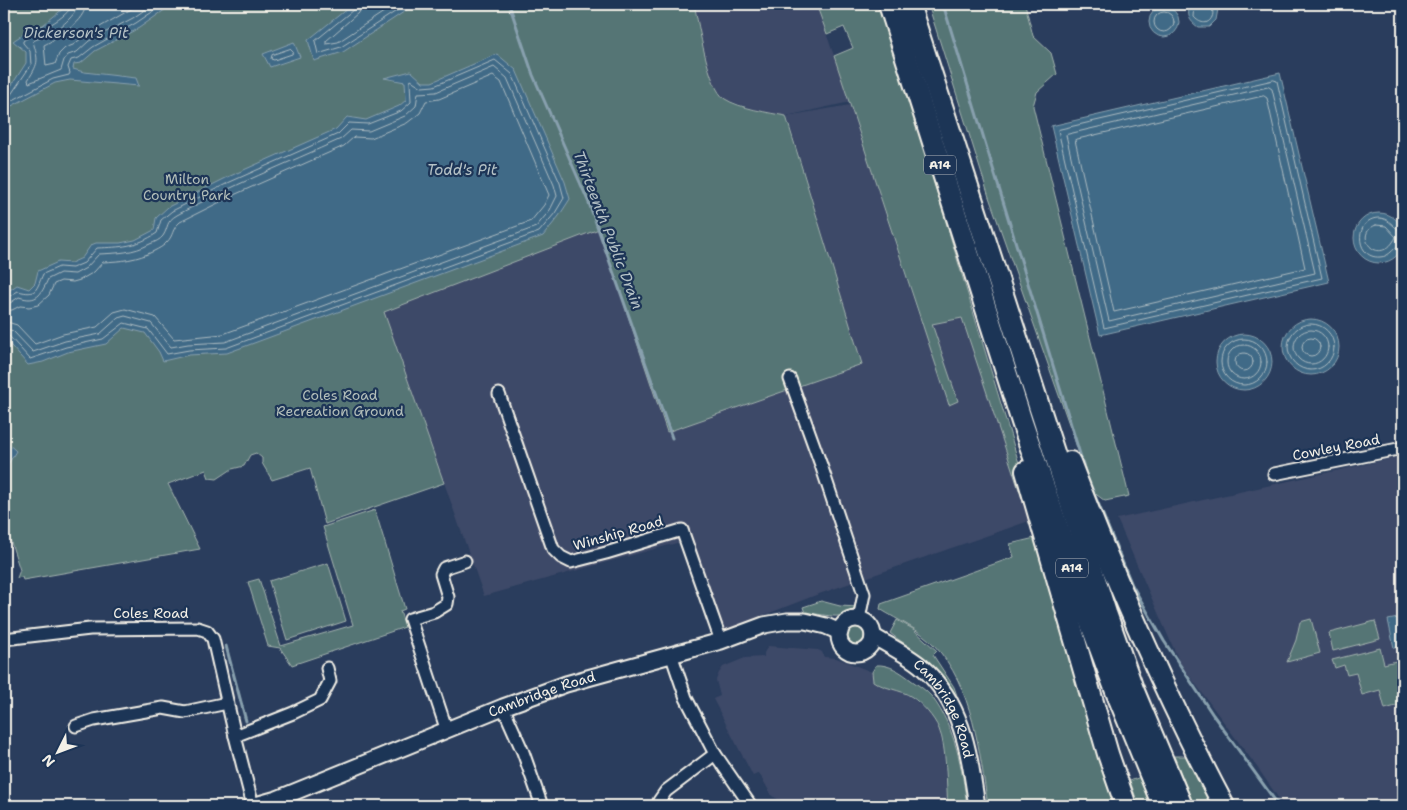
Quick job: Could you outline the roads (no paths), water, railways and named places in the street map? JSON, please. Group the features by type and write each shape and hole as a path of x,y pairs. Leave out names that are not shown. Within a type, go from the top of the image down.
{"highway":[{"name":"A14","path":"889,4 1022,422 1089,619 1117,694 1163,806"},
{"name":"A14","path":"909,4 1106,613 1133,689 1182,806"},
{"name":"A14","path":"993,326 994,358 1108,754 1126,806"},
{"name":"A14","path":"1029,377 1051,411 1099,538 1133,619 1181,722 1224,806"}],"street":[{"path":"790,379 864,594 860,619"},
{"name":"Winship Road","path":"499,394 553,549 571,562 682,530 721,641"},
{"name":"Cowley Road","path":"1274,474 1403,448"},
{"path":"448,731 410,619 434,612 447,604 448,596 441,574 444,568 465,561"},
{"path":"853,619 860,619 870,625 873,636 871,644 866,649 852,652 842,644 840,632 842,626 847,622 853,619"},
{"name":"Cambridge Road","path":"252,806 277,799 503,707 566,684 786,621 805,621 826,626 840,632"},
{"name":"Coles Road","path":"4,639 90,629 198,628 207,631 213,639 252,806"},
{"name":"Cambridge Road","path":"873,636 921,666 953,706 964,733 977,806"},
{"path":"671,654 686,698 715,754 751,806"},
{"path":"235,736 320,700 330,681 327,668"},
{"path":"76,726 94,720 164,708 185,712 227,703"},
{"path":"503,707 523,752 542,806"},
{"path":"659,806 658,801 666,791 715,754"}],"water":[{"name":"Dickerson's Pit","path":"69,4 173,4 139,28 95,51 81,63 74,64 73,69 84,72 136,78 139,86 70,80 55,83 4,110 4,97 26,63 26,52 13,41 31,29 43,25"},
{"path":"353,4 416,4 343,52 314,61 308,40"},
{"path":"1191,4 1215,4 1218,9 1216,20 1209,27 1198,27 1189,17"},
{"path":"1164,7 1175,11 1179,22 1175,33 1164,37 1153,33 1149,22 1153,11"},
{"path":"294,42 300,57 270,67 263,54"},
{"name":"Todd's Pit","path":"497,54 516,70 565,182 570,199 543,236 227,353 189,355 163,361 159,352 145,333 124,328 106,344 68,352 43,362 28,365 4,338 4,294 17,285 29,289 35,283 38,271 58,262 71,263 82,258 91,245 96,243 120,243 135,240 154,230 156,218 168,207 228,177 336,129 347,117 366,120 399,106 406,100 405,82 384,78 411,71 423,82 432,82"},
{"path":"1280,73 1329,282 1100,335 1051,126"},
{"path":"1379,213 1393,217 1400,224 1404,238 1400,252 1393,259 1379,263 1365,259 1358,252 1354,238 1358,224 1365,217"},
{"path":"1311,319 1322,321 1331,327 1337,336 1339,347 1337,358 1331,367 1322,373 1311,375 1300,373 1291,367 1285,358 1283,347 1285,336 1291,327 1300,321"},
{"path":"1244,334 1255,336 1264,342 1270,351 1272,362 1270,373 1264,382 1255,388 1244,390 1233,388 1224,382 1218,373 1216,362 1218,351 1224,342 1233,336"},
{"path":"4,440 16,451 4,471"},
{"path":"1403,617 1403,646 1394,648 1388,620"}],"waterway":[{"name":"Thirteenth Public Drain","path":"509,4 533,75 589,203 672,438"},
{"path":"943,4 1086,474 1132,585 1164,641 1213,715 1279,806"},
{"path":"226,646 246,721"}],"park label":[{"name":"Milton Country Park","path":"187,187"},
{"name":"Coles Road Recreation Ground","path":"340,404"}]}
